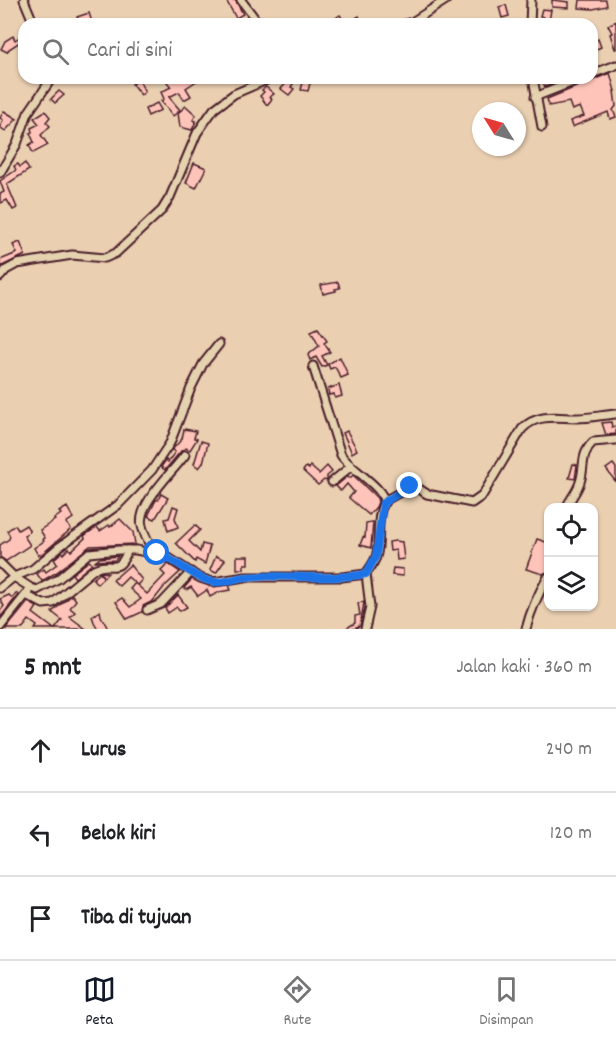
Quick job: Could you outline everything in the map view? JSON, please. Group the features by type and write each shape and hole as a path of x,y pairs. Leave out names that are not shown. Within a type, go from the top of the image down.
{"street":[{"path":"24,0 32,18"},
{"path":"241,0 254,18"},
{"path":"418,18 446,0"},
{"path":"530,18 531,0"},
{"path":"598,72 616,65"},
{"path":"0,173 17,144 28,113 48,84"},
{"path":"0,278 6,270 17,264 72,255 105,258 116,253 162,210 170,197 197,133 214,109 234,93 255,84"},
{"path":"534,84 542,127"},
{"path":"535,97 568,84"},
{"path":"0,588 14,576 33,569 59,547 118,505 152,470 170,443 191,387 203,364 219,344"},
{"path":"314,366 339,451 350,467 382,494 384,501 376,556 366,574 370,607 365,629"},
{"path":"384,501 413,485 427,494 472,503 485,492 522,429 530,421 564,416 580,418 616,414"},
{"path":"568,503 582,479 583,460 587,449 593,442 616,440"},
{"path":"153,552 142,526 143,511 148,501 185,455"},
{"path":"332,483 350,467"},
{"path":"0,563 14,576 37,590 58,579 89,553 128,550 153,552 174,560 207,581 218,583 245,577 342,577 366,574"},
{"path":"26,595 43,604 52,603 94,569 120,565 128,550"},
{"path":"147,610 161,604 191,572"},
{"path":"526,629 531,609 544,584"},
{"path":"0,627 31,588"}],"building":[{"path":"226,0 235,0 243,14 236,18"},
{"path":"552,0 569,2 569,8 552,7"},
{"path":"580,0 606,0 607,6 593,9 579,8"},
{"path":"506,5 509,16 502,18 499,7"},
{"path":"542,9 551,10 550,18 540,16"},
{"path":"89,13 91,18 77,18"},
{"path":"616,21 616,49 615,49 608,25"},
{"path":"13,36 15,40 18,38 18,43 7,52 1,49 5,41"},
{"path":"610,73 615,91 616,106 613,110 616,117 610,119 608,112 572,127 570,121 584,116 580,107 572,110 569,102 549,106 547,99 583,84 598,84 598,78"},
{"path":"132,84 141,84 145,92 141,95"},
{"path":"169,84 192,84 186,88 191,96 184,100 179,92 169,97 180,110 173,116 161,101 164,99 161,92 171,87"},
{"path":"285,84 293,84 291,87 294,89 289,95 281,89"},
{"path":"302,84 310,84 308,91 301,90"},
{"path":"266,87 274,94 267,105 260,96"},
{"path":"59,91 64,95 55,103 51,99"},
{"path":"157,103 161,110 148,116 145,109"},
{"path":"186,106 196,115 192,130 180,127 178,113"},
{"path":"4,111 17,119 5,131 0,127 3,120 0,118"},
{"path":"45,111 50,117 46,122 50,126 41,135 48,145 33,153 29,145 34,142 30,133 31,128 39,124 34,118"},
{"path":"25,163 29,170 7,184 17,208 13,210 7,200 1,203 0,194 4,192 0,181 16,170 14,166 18,164 20,167"},
{"path":"194,163 206,168 196,188 186,183"},
{"path":"20,242 25,255 0,267 0,260 17,253 13,245"},
{"path":"338,282 340,288 323,294 321,285"},
{"path":"318,328 327,341 324,343 330,352 322,356 327,365 322,367 316,357 310,360 308,355 319,346 311,331"},
{"path":"340,357 348,375 341,378 335,367 330,369 328,364"},
{"path":"339,385 342,396 335,398 334,394 329,395 328,389"},
{"path":"611,422 612,427 616,426 616,434 606,435 602,423"},
{"path":"184,429 196,431 194,438 197,439 190,450 186,448 181,451 165,470 161,467 175,452 172,450 182,439"},
{"path":"347,431 357,450 352,453 343,433"},
{"path":"201,441 208,443 203,463 199,468 194,464"},
{"path":"573,464 577,465 575,479 569,478"},
{"path":"613,464 616,468 616,482 606,469"},
{"path":"310,466 319,474 327,466 332,472 327,476 327,481 324,480 318,485 303,471 306,467 309,469"},
{"path":"353,475 377,498 376,507 369,515 349,498 354,492 347,484 341,491 336,486 348,476 350,478"},
{"path":"161,494 168,498 155,519 148,516"},
{"path":"173,506 178,508 175,518 178,527 168,531 165,519 169,518"},
{"path":"67,507 73,518 66,523 71,529 38,555 34,548 45,538 40,530 55,520 61,514 59,512"},
{"path":"120,519 133,532 135,544 90,546 42,581 37,574 44,569 46,572 57,564 54,559 62,552 63,554 69,548 71,551 85,538 84,536 97,527 100,531"},
{"path":"373,522 371,548 360,545 363,537 365,538 366,523"},
{"path":"15,525 18,530 26,525 30,531 24,536 30,545 6,561 0,557 0,545 9,539 7,531"},
{"path":"195,525 200,530 189,541 200,552 202,544 210,546 205,564 196,559 195,562 176,543"},
{"path":"537,539 544,541 544,574 526,569"},
{"path":"389,542 402,542 404,559 397,560 396,550 390,551"},
{"path":"118,556 115,560 96,561 100,558"},
{"path":"216,556 225,560 216,573 210,570"},
{"path":"237,556 248,556 248,564 244,564 244,569 237,569"},
{"path":"89,561 92,564 75,578 72,574"},
{"path":"168,564 180,572 153,601 143,606 142,612 127,619 116,602 122,598 130,607 141,599 130,589 135,583 147,594 165,575 161,571"},
{"path":"130,565 142,580 137,585 128,577 119,586 113,580"},
{"path":"393,568 403,569 403,576 392,575"},
{"path":"101,572 108,573 97,584 93,579 100,573 103,577"},
{"path":"192,579 212,587 229,585 231,590 219,592 210,597 207,590 198,596 191,587 186,590 184,588"},
{"path":"17,593 18,595 0,618 0,611 4,606 0,599 9,595 12,598"},
{"path":"72,595 76,600 70,608 75,612 70,617 86,629 55,629 62,620 52,612"},
{"path":"178,595 187,607 180,611 177,607 168,613 165,608"},
{"path":"28,602 37,607 33,613 54,629 35,629 37,626 29,620 22,629 6,629"},
{"path":"364,602 360,626 356,627 358,629 345,629 355,623 355,616 360,615 358,603"},
{"path":"100,611 108,629 98,629 94,622 92,616"}],"route":[{"path":"157,553 174,560 200,578 218,583 245,577 350,577 366,574 376,556 383,503 410,486"}]}
